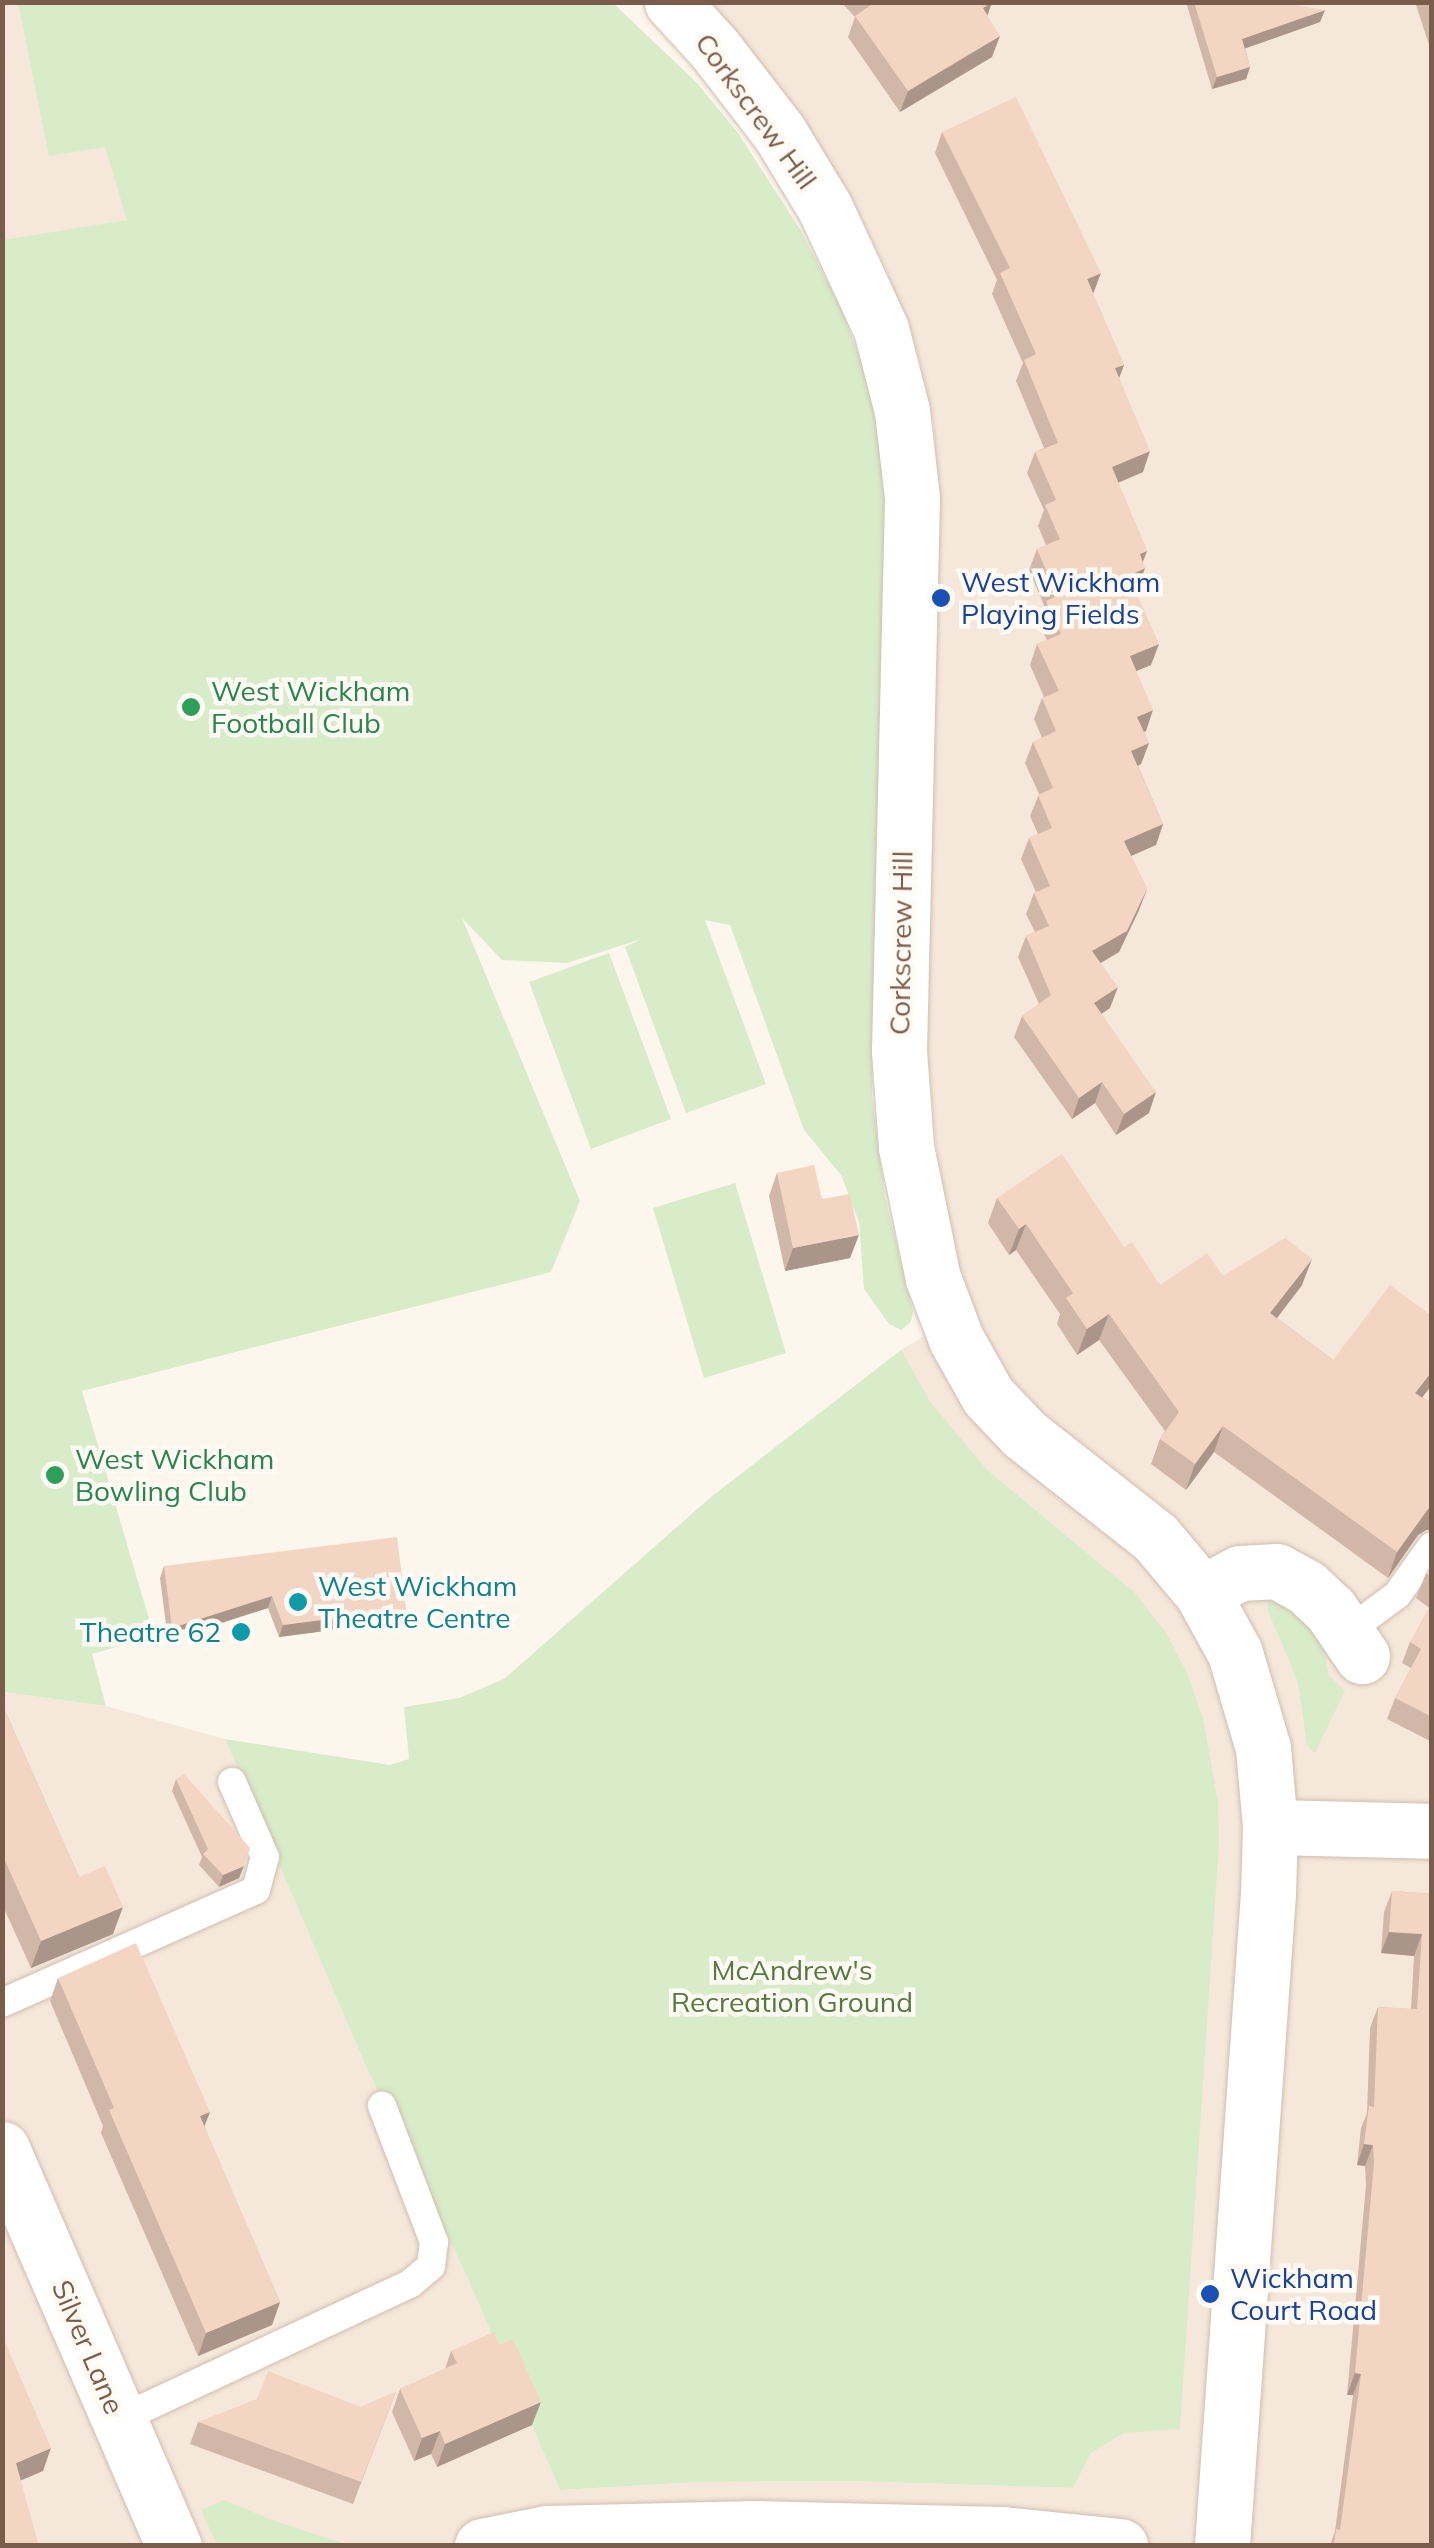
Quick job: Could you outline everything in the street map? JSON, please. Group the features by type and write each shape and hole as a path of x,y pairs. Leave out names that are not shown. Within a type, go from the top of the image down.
{"street":[{"name":"Corkscrew Hill","path":"672,2 714,48 778,132 824,208 881,329 902,412 912,513 899,1051 906,1147 933,1278 956,1339 988,1396 1024,1434 1155,1536 1202,1592 1235,1653 1256,1716 1268,1782 1270,1827"},
{"path":"1202,1592 1240,1573 1278,1571 1306,1587 1355,1644"},
{"path":"1222,2546 1270,1827 1432,1831"},
{"name":"Silver Lane","path":"6,2170 174,2546"},
{"path":"482,2546 521,2536 616,2530 1120,2546"}],"lane":[{"path":"1355,1644 1432,1546"},
{"path":"2,2003 256,1890 265,1857 232,1782"},
{"path":"120,2419 411,2283 431,2266 434,2242 382,2106"}],"shaded area":[{"path":"2,3 187,3 147,257 3,276"},
{"path":"712,3 1431,3 1431,2545 3,2546 3,1692 106,1706 225,1739 365,2064 463,2268 560,2490 699,2482 851,2481 1072,2488 1091,2453 1124,2433 937,1438 901,1350 970,1308 956,1263 940,1181 927,1051 939,520 934,425 919,359 888,274 848,191 771,79"}],"green space":[{"path":"18,3 613,3 697,83 738,133 801,231 840,306 863,366 888,472 872,1096 885,1197 913,1311 911,1322 901,1330 889,1324 864,1289 859,1222 841,1175 804,1130 730,925 705,920 766,1084 686,1113 625,947 641,939 567,963 502,960 462,918 580,1201 551,1272 82,1391 154,1636 92,1654 106,1706 3,1692 3,240 127,220 105,147 49,156"},
{"path":"609,953 671,1119 591,1149 529,982"},
{"path":"735,1183 786,1353 704,1378 653,1208"},
{"name":"McAndrew's Recreation Ground","path":"901,1350 931,1403 986,1469 1134,1592 1165,1631 1187,1673 1203,1718 1218,1803 1219,1843 1180,2429 1124,2433 1091,2453 1073,2488 851,2481 699,2482 560,2490 463,2268 365,2064 225,1739 390,1765 409,1759 404,1707 459,1698 504,1679 711,1497"},
{"path":"1267,1589 1322,1638 1329,1676 1345,1691 1315,1753 1307,1745 1298,1682 1268,1611"},
{"path":"224,2500 349,2545 217,2545 201,2510"}],"building":[{"path":"869,2 991,2 983,8 1000,36 908,91 855,16 871,5"},
{"path":"1194,2 1275,2 1325,10 1242,39 1250,67 1217,77"},
{"path":"1016,97 1101,273 1087,279 1124,365 1115,368 1150,451 1112,467 1147,551 1140,554 1145,568 1129,576 1159,644 1130,656 1153,710 1137,717 1149,743 1131,751 1163,824 1124,841 1147,889 1127,931 1092,951 1118,987 1094,1003 1156,1092 1124,1114 1102,1082 1079,1098 1022,1016 1051,995 1026,936 1049,926 1034,893 1050,886 1029,838 1052,828 1038,795 1053,788 1033,742 1056,731 1042,698 1059,691 1037,644 1061,634 1046,601 1057,596 1037,549 1060,539 1045,505 1056,500 1035,452 1058,443 1024,360 1036,354 1000,273 1010,268 942,132"},
{"path":"1062,1154 1124,1247 1132,1242 1160,1285 1207,1253 1223,1276 1285,1238 1312,1259 1270,1313 1333,1360 1390,1285 1432,1316 1432,1371 1415,1393 1432,1404 1432,1507 1397,1552 1223,1426 1195,1464 1160,1439 1179,1412 1109,1314 1087,1329 1066,1298 1073,1293 1026,1224 1019,1229 997,1198"},
{"path":"814,1165 822,1199 850,1194 859,1235 793,1248 777,1173"},
{"path":"397,1537 406,1609 283,1625 272,1596 172,1628 164,1566"},
{"path":"1428,1609 1432,1611 1432,1717 1395,1698 1421,1649 1410,1642"},
{"path":"2,1704 79,1877 105,1866 123,1907 41,1941 2,1854"},
{"path":"184,1774 250,1848 244,1866 223,1875 203,1854 208,1849 176,1779"},
{"path":"1392,1891 1432,1894 1432,2546 1334,2546 1336,2529 1340,2530 1361,2374 1355,2373 1374,2163 1373,2145 1364,2144 1369,2106 1374,2107 1378,2007 1417,2009 1422,1934 1389,1932"},
{"path":"136,1943 210,2112 200,2116 280,2302 206,2333 109,2110 114,2108 58,1978"},
{"path":"494,2332 499,2345 513,2339 541,2402 445,2444 440,2431 422,2438 400,2389 457,2363 451,2351"},
{"path":"2,2335 51,2448 16,2463 39,2546 2,2546"},
{"path":"268,2371 361,2407 396,2392 361,2482 198,2422 257,2399"}],"place":[{"name":"West Wickham Playing Fields","path":"941,598"},
{"name":"West Wickham Football Club","path":"191,707"},
{"name":"West Wickham Bowling Club","path":"55,1475"},
{"name":"West Wickham Theatre Centre","path":"298,1602"},
{"name":"Theatre 62","path":"241,1632"},
{"name":"Wickham Court Road","path":"1210,2294"}]}
